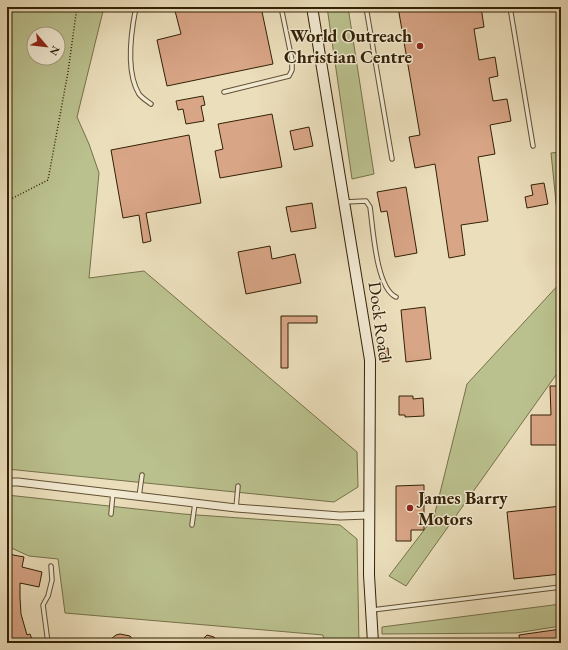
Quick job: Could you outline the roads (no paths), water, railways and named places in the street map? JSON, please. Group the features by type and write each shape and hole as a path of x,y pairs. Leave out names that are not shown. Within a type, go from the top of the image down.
{"main road":[{"name":"Dock Road","path":"312,7 370,360 369,575 373,643"}],"street":[{"path":"7,478 18,482"},
{"path":"7,482 18,482 236,508 340,516 369,515"}],"lane":[{"path":"136,7 130,51 133,75 136,88 140,95 151,104"},
{"path":"224,92 288,76 292,70 292,60 281,7"},
{"path":"366,7 392,159"},
{"path":"510,7 533,146"},
{"path":"344,202 366,201 370,207 377,258 382,280 389,292 396,297"},
{"path":"139,496 142,475"},
{"path":"236,508 238,486"},
{"path":"111,514 113,493"},
{"path":"192,525 194,503"},
{"path":"48,643 43,605 48,596 52,580 51,566"},
{"path":"371,610 561,587"}],"place":[{"name":"World Outreach Christian Centre","path":"420,46"},
{"name":"James Barry Motors","path":"410,508"}]}
